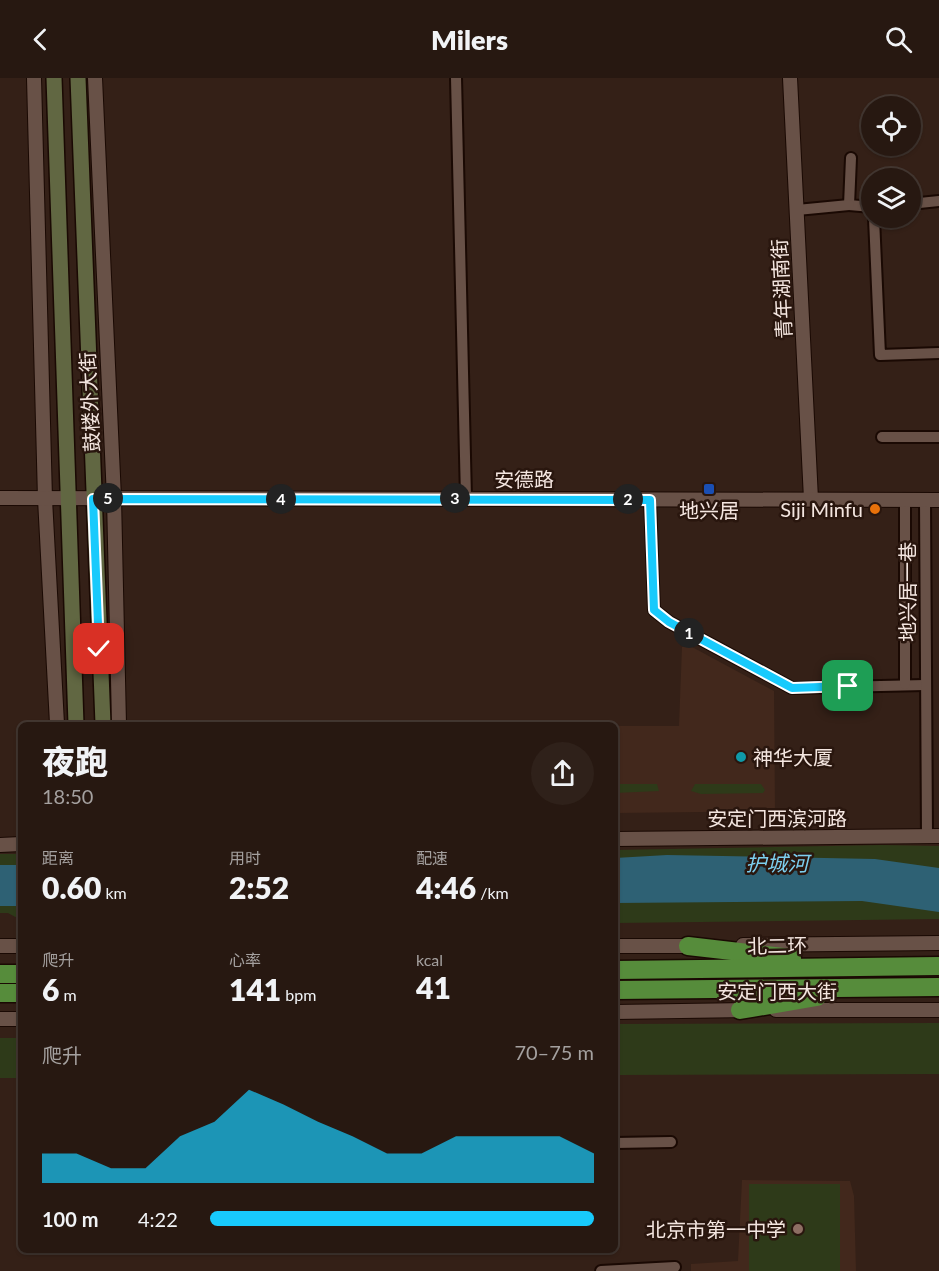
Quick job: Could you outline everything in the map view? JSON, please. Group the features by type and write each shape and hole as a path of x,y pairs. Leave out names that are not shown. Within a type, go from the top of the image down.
{"highway":[{"path":"688,946 866,967"},
{"name":"北二环","path":"618,970 939,966"},
{"path":"0,974 18,974"},
{"path":"740,1010 869,987"},
{"path":"618,990 939,987"},
{"path":"0,993 18,993"}],"main road":[{"name":"鼓楼外大街","path":"54,78 76,722"},
{"name":"鼓楼外大街","path":"78,78 103,722"}],"street":[{"path":"34,78 45,499 57,722"},
{"name":"鼓楼外大街","path":"95,78 114,498 119,722"},
{"path":"456,78 466,498"},
{"name":"青年湖南街","path":"790,78 811,499"},
{"path":"849,205 850,158"},
{"path":"921,203 939,201"},
{"path":"797,210 861,206"},
{"path":"874,228 880,355 939,353"},
{"path":"882,438 939,437"},
{"name":"安德路","path":"0,498 932,500"},
{"path":"650,500 654,610 669,622 792,688 925,685"},
{"name":"地兴居一巷","path":"905,500 905,684"},
{"name":"地兴居一巷","path":"932,500 925,685 933,836"},
{"name":"安定门西滨河路","path":"618,839 933,836"},
{"path":"0,845 18,844"},
{"path":"618,946 939,943"},
{"path":"0,946 18,946"},
{"name":"安定门西大街","path":"618,1012 939,1010"},
{"path":"0,1019 18,1019"},
{"path":"618,1143 671,1142"},
{"path":"601,1271 675,1267"}],"shaded area":[{"path":"682,647 692,647 774,691 775,811 618,813 618,726 679,726"},
{"name":"北京市第一中学","path":"742,1180 850,1181 854,1196 856,1271 691,1271 691,1264 738,1261"}],"green space":[{"path":"618,784 657,784 659,791 618,793"},
{"path":"695,784 761,784 765,790 763,793 701,794 691,791"},
{"path":"939,846 939,919 618,923 618,850"},
{"path":"0,854 18,854 18,918 8,913 0,913"},
{"path":"939,1023 939,1074 618,1075 618,1024"},
{"path":"0,1038 18,1038 18,1078 0,1078"},
{"name":"北京市第一中学","path":"749,1184 840,1184 840,1271 749,1271"}],"water":[{"name":"护城河","path":"667,855 875,859 939,868 939,912 862,901 618,903 618,858"},
{"path":"0,865 18,865 18,906 0,906"}],"place":[{"name":"地兴居","path":"709,489"},
{"name":"Siji Minfu","path":"875,509"},
{"name":"神华大厦","path":"741,757"},
{"name":"北京市第一中学","path":"798,1229"}],"route":[{"path":"99,649 93,499 604,498 650,500 654,610 669,622 792,688 848,686"}]}
